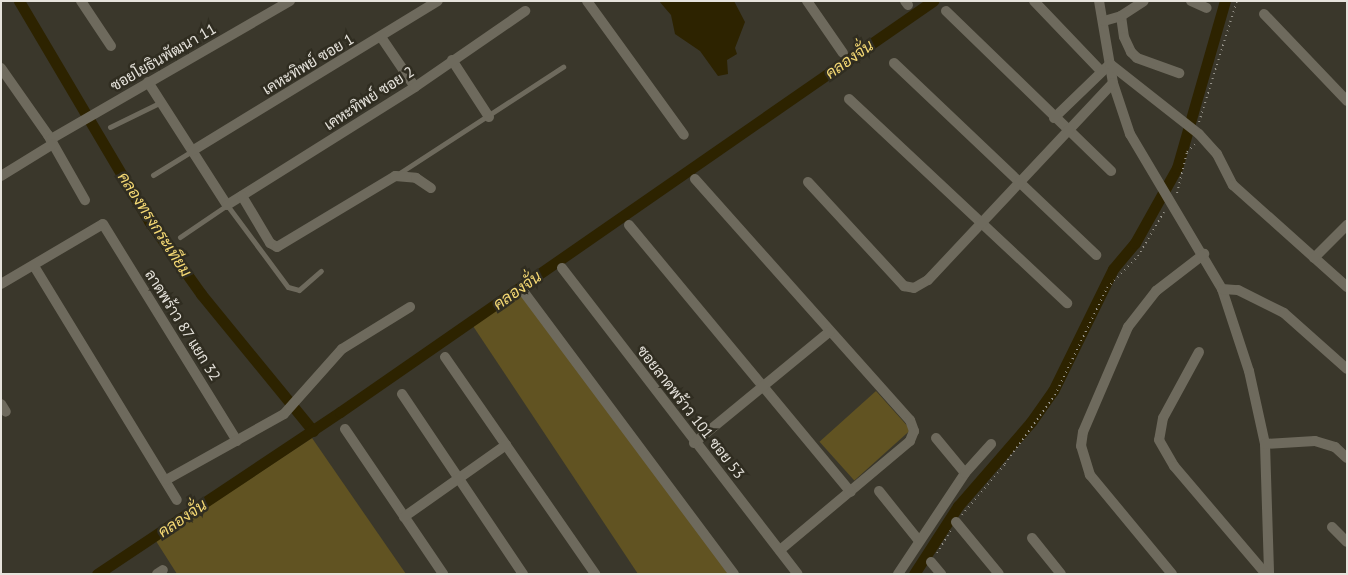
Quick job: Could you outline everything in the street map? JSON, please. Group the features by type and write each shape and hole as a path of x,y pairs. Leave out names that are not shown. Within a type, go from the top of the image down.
{"street":[{"path":"81,1 112,46"},
{"name":"ซอยโยธินพัฒนา 11","path":"1,176 94,114 290,1"},
{"name":"เคหะทิพย์ ซอย 1","path":"192,151 382,37 438,1"},
{"path":"587,1 684,135"},
{"path":"807,1 843,53"},
{"path":"1034,1 1101,71"},
{"path":"1098,1 1104,21 1113,83 1130,134 1159,186 1204,254 1222,289 1258,399 1265,444 1267,574"},
{"path":"1104,21 1121,16 1144,1"},
{"path":"1191,1 1207,8"},
{"name":"เคหะทิพย์ ซอย 2","path":"227,205 415,87 524,11"},
{"path":"946,11 1067,131 1111,171"},
{"path":"1264,14 1347,101"},
{"path":"1121,16 1124,38 1131,52 1137,58 1178,73"},
{"path":"382,37 415,87"},
{"path":"452,60 489,117"},
{"path":"894,63 1096,255"},
{"path":"1054,118 1110,64"},
{"path":"1110,64 1200,135 1217,154 1233,185 1347,287"},
{"path":"1,68 52,142 85,200"},
{"path":"148,82 227,205"},
{"path":"808,182 909,288 928,280 1113,83"},
{"path":"849,99 1067,303"},
{"path":"242,196 270,242 277,246 395,176 416,178 431,188"},
{"path":"695,180 829,332 910,420 914,431 910,441 780,550"},
{"name":"ลาดพร้าว 87 แยก 32","path":"34,266 103,224 237,441"},
{"path":"1314,258 1347,225"},
{"path":"629,226 851,492"},
{"path":"1172,574 1090,475 1081,446 1083,432 1128,327 1156,291 1204,254"},
{"path":"1,284 34,266 177,500"},
{"name":"ซอยลาดพร้าว 101 ซอย 53","path":"562,268 694,443 798,574"},
{"path":"1222,289 1245,292 1284,313 1347,369"},
{"path":"523,291 734,574"},
{"path":"166,480 237,441 294,406 342,348 410,307"},
{"path":"694,443 829,332"},
{"path":"1199,352 1163,418 1159,440 1174,466 1267,574"},
{"path":"445,357 595,574"},
{"path":"402,394 523,574"},
{"path":"345,429 443,574"},
{"path":"936,438 965,473"},
{"path":"1265,444 1315,441 1335,447 1347,458"},
{"path":"898,574 965,473 991,444"},
{"path":"404,517 506,445"},
{"path":"879,491 919,541"},
{"path":"956,522 999,574"},
{"path":"1332,527 1347,542"},
{"path":"1032,538 1061,574"},
{"path":"931,562 941,574"}],"lane":[{"path":"395,176 489,117 563,67"},
{"path":"110,127 161,102"},
{"path":"153,175 192,151"},
{"path":"180,237 227,205 288,287 298,290 320,272"}],"path":[{"path":"931,562 956,522 1005,464 1054,395 1106,288 1138,256 1161,214 1172,206 1187,152 1200,135 1199,123 1237,1"}],"shaded area":[{"path":"659,1 734,1 745,22 735,48 737,54 727,60 728,74 718,76 700,51 675,34 671,15"},
{"path":"521,293 730,574 638,574 473,326"},
{"path":"876,391 911,430 854,480 820,442"},
{"path":"312,438 406,574 177,574 156,541"}],"waterway":[{"name":"คลองทรงกระเทียม","path":"19,1 149,221 201,294 313,431"},
{"name":"คลองจั่น","path":"97,574 340,412 933,1"},
{"path":"914,574 958,506 1031,422 1053,391 1113,269 1135,243 1177,168 1225,1"}]}
